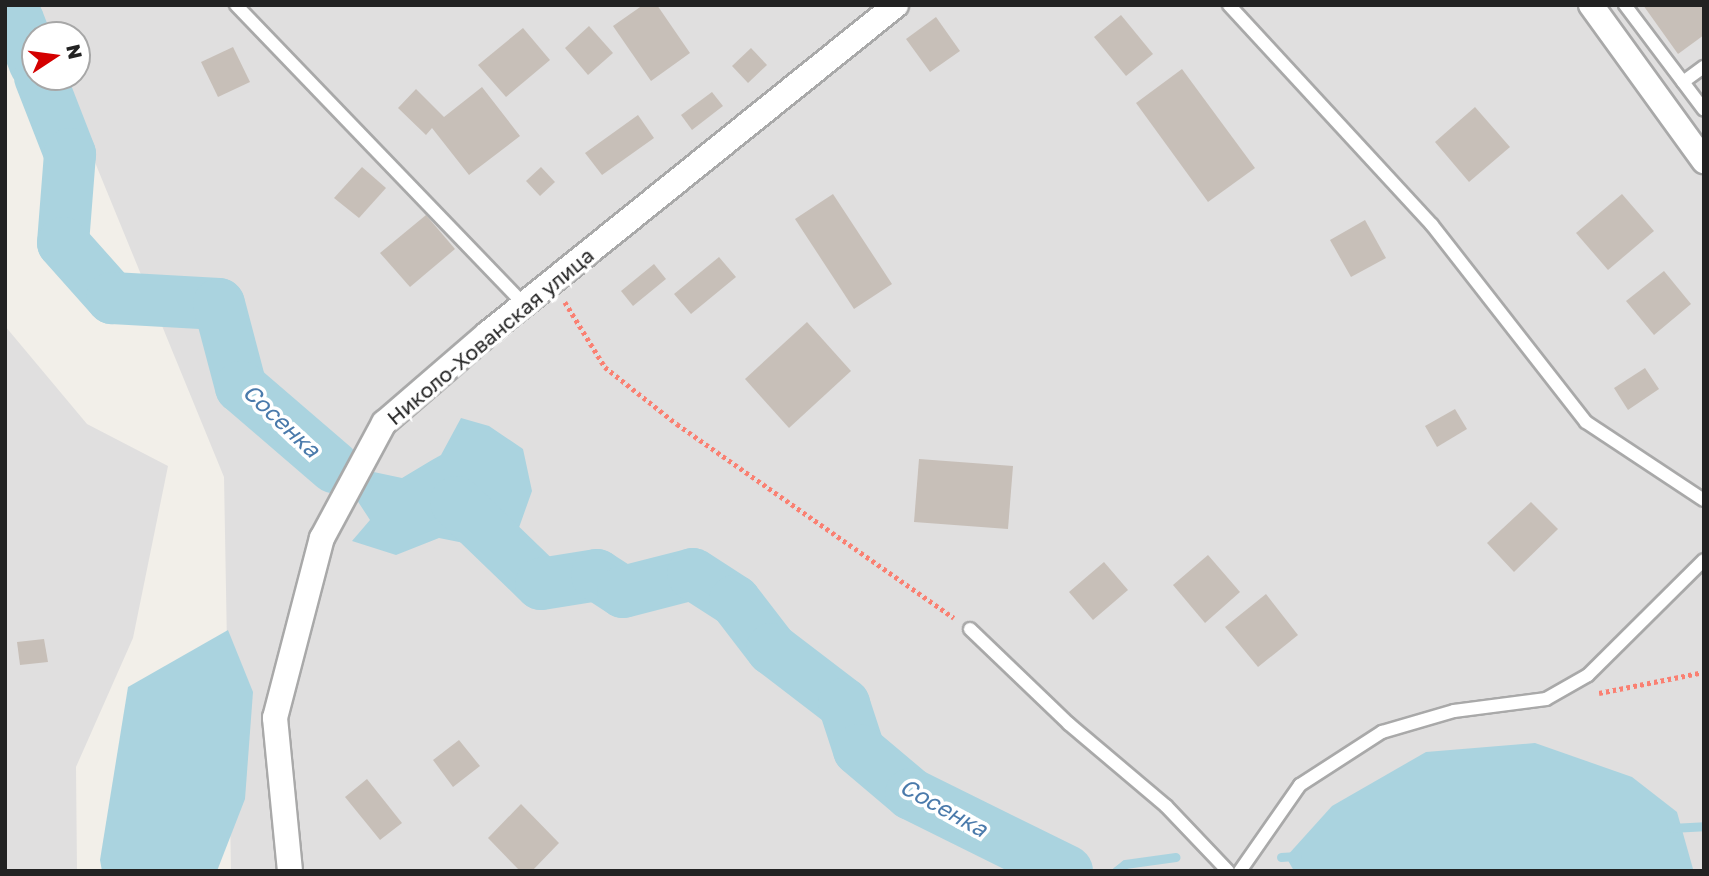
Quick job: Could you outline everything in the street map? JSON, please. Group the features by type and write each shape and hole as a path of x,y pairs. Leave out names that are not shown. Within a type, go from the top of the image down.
{"street":[{"name":"Николо-Хованская улица","path":"290,871 275,718 322,538 384,423 524,304 896,5"},
{"path":"1591,5 1704,160"}],"lane":[{"path":"236,5 524,304"},
{"path":"1229,5 1432,225 1586,422 1704,500"},
{"path":"1625,5 1704,110"},
{"path":"1683,82 1704,67"},
{"path":"1240,871 1300,785 1382,732 1454,711 1546,699 1588,675 1704,560"},
{"path":"970,629 1069,724 1166,806 1228,871"}],"path":[{"path":"559,293 605,367 677,424 970,629"},
{"path":"1596,693 1704,672"}],"shaded area":[{"path":"30,5 1704,5 1704,871 231,871 224,477 66,91 91,91 91,21 37,21"},
{"path":"5,326 87,424 168,466 133,638 76,767 77,871 5,871"}],"water":[{"path":"461,418 489,426 523,449 532,491 516,536 500,562 474,545 439,538 396,555 352,541 370,520 353,494 369,471 402,478 441,455"},
{"path":"228,630 253,692 245,799 217,871 102,871 100,860 128,687"},
{"path":"1535,743 1632,777 1677,812 1693,869 1294,871 1286,857 1332,806 1426,752"}],"building":[{"path":"643,5 657,5 690,53 651,81 613,26"},
{"path":"1643,5 1704,5 1704,35 1678,54"},
{"path":"1121,15 1153,54 1126,76 1094,37"},
{"path":"936,17 960,51 930,72 906,39"},
{"path":"589,26 613,53 588,75 565,48"},
{"path":"523,28 550,60 506,97 478,65"},
{"path":"233,47 250,82 218,97 201,62"},
{"path":"751,48 767,65 748,83 732,66"},
{"path":"1182,69 1255,168 1208,202 1136,103"},
{"path":"482,87 520,136 469,175 432,128 426,135 398,108 416,89 444,117"},
{"path":"712,92 723,106 692,130 681,115"},
{"path":"1475,107 1510,147 1469,182 1435,142"},
{"path":"638,115 654,138 602,175 585,153"},
{"path":"362,167 386,188 359,218 334,198"},
{"path":"541,167 555,182 540,196 526,181"},
{"path":"833,194 892,284 854,309 795,219"},
{"path":"1622,194 1654,231 1608,270 1576,233"},
{"path":"426,215 455,249 410,287 380,253"},
{"path":"1365,220 1386,258 1351,277 1330,240"},
{"path":"719,257 736,277 691,314 674,294"},
{"path":"654,264 666,279 633,306 621,291"},
{"path":"1664,271 1691,304 1654,335 1626,301"},
{"path":"807,322 851,371 789,428 745,379"},
{"path":"1645,368 1659,389 1628,410 1614,388"},
{"path":"1455,409 1467,429 1437,447 1425,426"},
{"path":"919,459 1013,466 1008,529 914,522"},
{"path":"1531,502 1558,529 1514,572 1487,543"},
{"path":"1208,555 1240,592 1205,623 1173,585"},
{"path":"1104,562 1128,590 1093,620 1069,592"},
{"path":"1266,594 1298,635 1258,667 1225,627"},
{"path":"44,639 48,662 20,665 17,642"},
{"path":"459,740 480,766 453,787 433,760"},
{"path":"367,779 402,823 380,840 345,797"},
{"path":"521,804 559,843 532,871 520,871 488,838"}],"waterway":[{"name":"Сосенка","path":"5,10 18,20 21,28"},
{"name":"Сосенка","path":"45,91 70,154 63,243 112,298 219,304 241,387 334,467"},
{"name":"Сосенка","path":"456,502 541,584 597,575 623,592 693,574 735,601 772,649 844,704 859,750 911,794 1067,871"},
{"path":"1671,828 1704,826"},
{"path":"1281,857 1297,856"},
{"path":"1116,871 1125,864 1176,857"}]}
